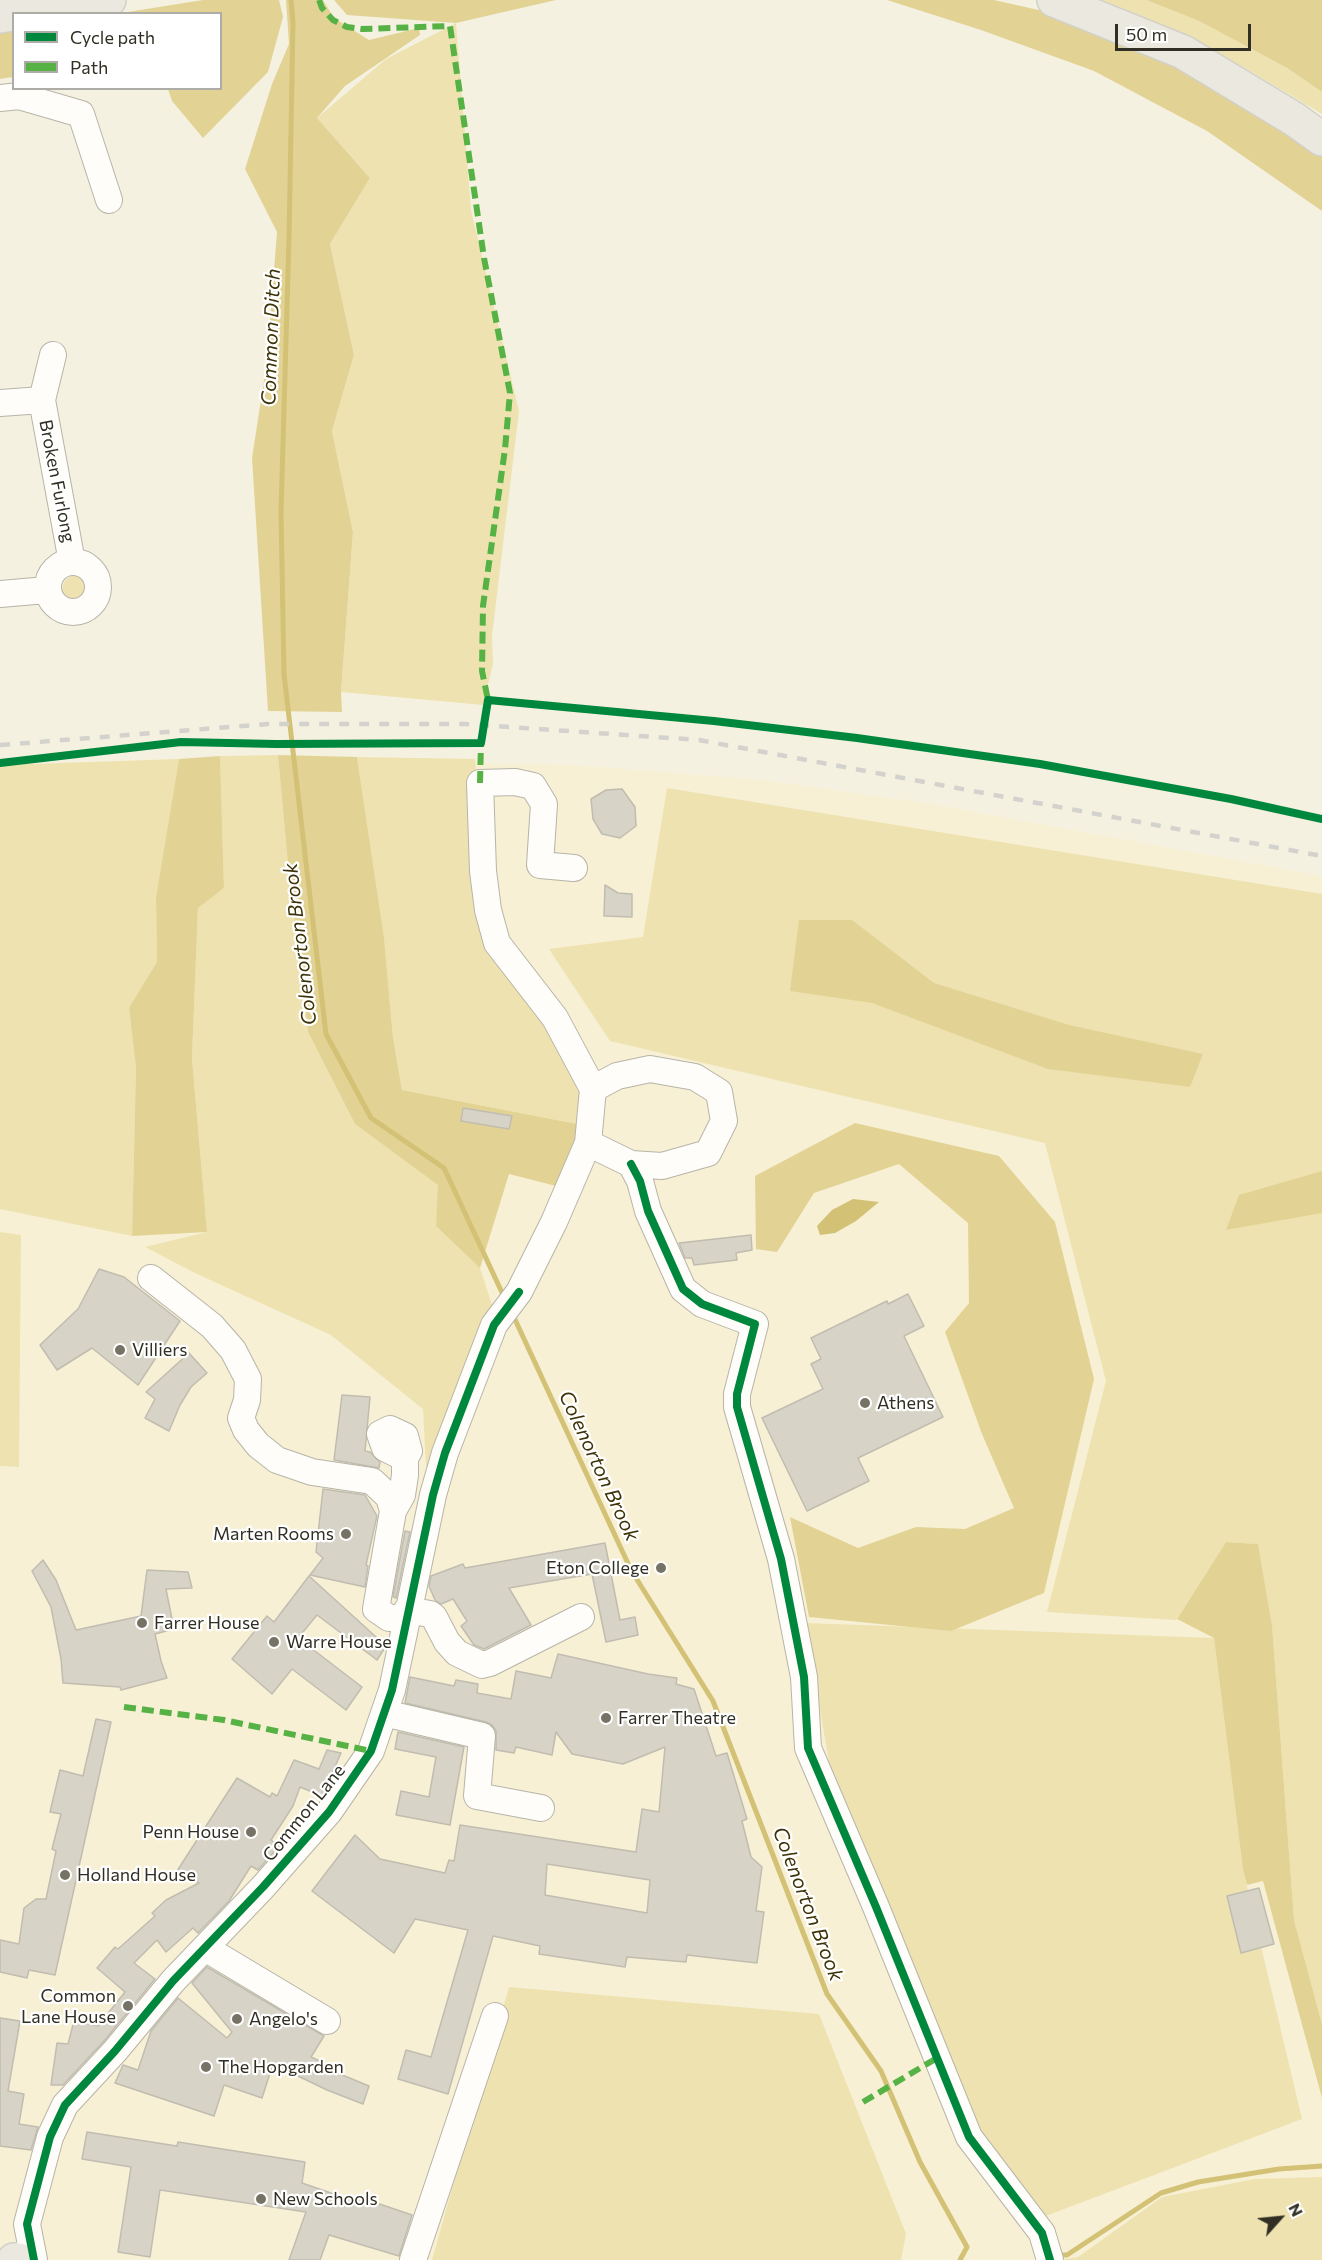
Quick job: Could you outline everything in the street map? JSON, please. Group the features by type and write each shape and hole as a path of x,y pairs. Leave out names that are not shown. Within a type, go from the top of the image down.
{"main road":[{"path":"27,12 109,0"},
{"path":"1054,0 1183,52 1294,119 1322,139"},
{"path":"14,2260 19,2260"}],"street":[{"path":"0,99 20,96 81,114 109,201"},
{"name":"Broken Furlong","path":"53,355 42,400 72,562"},
{"name":"Broken Furlong","path":"0,403 42,400"},
{"path":"72,562 86,565 95,574 98,586 94,603 82,611 67,612 56,606 47,590 51,574 55,569 64,563 72,562"},
{"path":"0,594 47,590"},
{"path":"574,868 540,865 544,804 532,786 515,782 480,783 483,871 488,910 497,943 555,1018 593,1089 588,1143 631,1164 662,1166 708,1153 724,1121 719,1092 695,1077 651,1069 617,1076 593,1089"},
{"name":"Common Lane","path":"34,2260 27,2224 50,2137 65,2105 329,1812 371,1751 392,1690 433,1496 445,1453 494,1325 519,1292 554,1222 588,1143"},
{"path":"631,1164 640,1181 648,1211 683,1289 702,1304 755,1324 737,1394 737,1407 781,1559 804,1677 808,1748 876,1907 969,2137 1042,2234 1047,2252"},
{"path":"151,1278 204,1319 233,1350 248,1379 247,1400 242,1418 246,1430 258,1445 277,1460 312,1472 372,1481 389,1497 393,1511"},
{"path":"405,1458 402,1495 393,1511 376,1609 389,1618 407,1614 430,1614 438,1623 447,1642 457,1653 483,1665 581,1617"},
{"path":"384,1713 482,1736 477,1796 541,1808"},
{"path":"205,1947 327,2021"},
{"path":"413,2260 495,2016"}],"shaded area":[{"path":"203,0 279,0 283,17 268,72 203,138 172,101 168,90 222,90 222,12 128,12"},
{"path":"286,0 323,0 334,18 369,40 419,28 420,35 345,86 317,118 370,178 330,244 354,355 332,431 353,532 341,692 342,712 268,711 252,458 267,361 277,232 245,169 272,84 289,44"},
{"path":"334,0 556,0 456,23 347,15"},
{"path":"887,0 994,0 1092,22 1296,132 1322,153 1322,211 1207,131 1094,71 981,30"},
{"path":"1098,0 1146,0 1199,21 1287,68 1322,92 1322,114 1243,67 1147,19"},
{"path":"1146,0 1322,0 1322,92 1287,68 1199,21"},
{"path":"456,23 471,210 519,411 492,636 493,664 483,705 341,692 353,532 332,431 354,355 330,244 370,178 317,118 386,59"},
{"path":"12,30 12,77 0,79 0,32"},
{"path":"77,575 88,579 92,590 88,601 77,605 66,601 62,590 66,579"},
{"name":"Eton College","path":"278,755 474,759 475,763 574,765 763,780 932,804 1322,876 1322,2260 0,2260 0,765"},
{"path":"278,755 289,875 308,1032 355,1124 439,1185 436,1226 480,1268 494,1311 432,1471 426,1466 423,1409 331,1335 197,1274 145,1247 207,1232 192,1058 198,908 224,888 220,756"},
{"path":"278,755 357,757 384,937 393,1038 402,1090 582,1125 564,1188 509,1174 480,1268 436,1226 438,1185 355,1124 308,1032 289,875"},
{"path":"220,756 224,888 198,908 192,1058 207,1232 132,1236 136,1068 129,1008 157,962 156,897 179,759"},
{"path":"357,757 475,759 480,825 494,939 584,1085 582,1125 402,1090 393,1038 384,937"},
{"path":"179,759 156,897 157,962 129,1009 136,1068 132,1236 0,1209 0,765"},
{"path":"667,788 1322,894 1322,2024 1294,1920 1272,1625 1258,1544 1226,1542 1176,1620 1047,1612 1106,1381 1045,1143 610,1041 549,949 643,937"},
{"path":"799,920 852,920 934,983 1069,1025 1203,1054 1190,1087 1048,1069 872,1003 790,991"},
{"path":"855,1123 999,1156 1055,1222 1094,1379 1044,1593 951,1631 809,1617 790,1517 858,1548 916,1527 965,1529 1014,1508 982,1434 945,1332 969,1303 968,1223 899,1164 814,1193 777,1252 756,1249 755,1176"},
{"path":"1322,1171 1322,1213 1226,1230 1239,1195"},
{"path":"853,1199 879,1202 856,1221 835,1233 820,1235 817,1226 832,1210"},
{"path":"0,1232 21,1235 19,1467 0,1466"},
{"path":"1226,1542 1258,1544 1272,1625 1294,1920 1322,2024 1322,2098 1263,1881 1247,1885 1243,1870 1214,1638 1177,1619"},
{"path":"805,1623 1214,1638 1243,1870 1302,2119 1043,2217 973,2122 833,1785"},
{"path":"509,1987 819,2014 906,2234 901,2260 432,2260"},
{"path":"1322,2177 1322,2260 1059,2260 1078,2257 1162,2197 1255,2179"}],"building":[{"path":"622,789 635,807 636,826 620,838 602,834 593,819 591,799 606,790"},
{"path":"605,885 618,893 632,894 632,917 604,916"},
{"path":"463,1108 512,1116 509,1129 461,1121"},
{"path":"751,1235 752,1250 736,1253 737,1260 694,1265 692,1258 685,1258 679,1243"},
{"name":"Villiers","path":"99,1269 124,1277 180,1321 138,1385 92,1348 57,1370 40,1345 78,1309"},
{"name":"Athens","path":"908,1294 924,1326 904,1336 943,1417 858,1458 869,1481 807,1511 762,1418 823,1389 811,1364 821,1359 811,1338 887,1301 888,1304"},
{"path":"189,1353 207,1373 191,1387 169,1431 145,1418 155,1399 146,1392"},
{"path":"342,1395 370,1397 365,1451 370,1452 380,1462 379,1468 334,1460"},
{"name":"Marten Rooms","path":"323,1489 365,1495 377,1516 366,1565 368,1566 365,1587 310,1575 323,1558 316,1552"},
{"path":"405,1531 410,1532 396,1598 393,1597"},
{"path":"605,1543 620,1620 635,1617 638,1635 606,1642 592,1574 509,1588 531,1625 484,1649 474,1645 461,1626 467,1621 453,1599 441,1604 435,1600 429,1586 431,1576 463,1564 465,1568"},
{"name":"Farrer House","path":"43,1560 56,1580 76,1630 141,1616 147,1570 188,1572 192,1588 166,1589 174,1629 155,1634 167,1678 121,1690 120,1687 63,1683 51,1607 32,1571"},
{"name":"Warre House","path":"309,1576 386,1646 377,1660 317,1615 298,1638 362,1687 346,1710 292,1669 272,1694 232,1659 267,1616 274,1622"},
{"path":"558,1654 648,1674 677,1678 676,1684 694,1689 716,1756 727,1753 747,1819 742,1821 751,1857 762,1867 756,1911 764,1912 757,1963 687,1955 686,1962 627,1957 625,1967 539,1954 540,1946 493,1936 448,2094 398,2079 406,2050 431,2057 468,1930 415,1919 394,1953 312,1891 355,1835 380,1859 445,1873 449,1860 454,1861 460,1825 636,1852 642,1809 659,1812 665,1747 623,1764 572,1754 556,1732 552,1755 516,1747 514,1753 496,1750 496,1731 492,1725 405,1703 410,1677 454,1686 456,1680 478,1684 477,1693 511,1699 516,1671 551,1678","holes":["547,1864 650,1880 647,1913 545,1895"]},
{"name":"Holland House","path":"96,1719 111,1722 55,1975 29,1970 27,1978 0,1972 0,1940 19,1944 24,1908 36,1899 46,1899 56,1851 52,1849 61,1814 50,1812 60,1770 83,1776"},
{"path":"398,1732 464,1747 450,1825 396,1815 401,1791 429,1797 436,1757 395,1749"},
{"path":"327,1750 341,1753 322,1796 300,1787 293,1806 271,1840 279,1846 258,1870 251,1866 229,1901 198,1933 193,1928 166,1952 157,1940 134,1963 155,1979 104,2041 63,2085 51,2085 57,2043 68,2044 74,2021 98,2026 125,1992 97,1968 115,1947 118,1949 155,1916 152,1913 166,1900 199,1883 177,1871 237,1778 270,1797 272,1793 277,1796 294,1760 319,1769"},
{"path":"1259,1888 1274,1944 1241,1953 1227,1896"},
{"path":"207,1967 324,2036 311,2057 335,2068 335,2072 369,2086 363,2104 327,2090 273,2064 262,2098 224,2085 214,2116 115,2083 123,2065 138,2070 151,2031 178,1998 227,2038 232,2032 192,1983"},
{"path":"0,2018 20,2021 8,2091 24,2094 19,2124 38,2127 31,2150 0,2146"},
{"name":"New Schools","path":"87,2132 177,2146 178,2142 305,2162 302,2183 354,2201 356,2196 412,2215 399,2256 329,2235 320,2260 289,2260 306,2212 160,2190 150,2257 118,2252 131,2167 82,2159"}],"waterway":[{"name":"Colenorton Brook","path":"291,0 293,22 289,238 281,512 284,674 326,1034 371,1118 444,1168 505,1299"},
{"name":"Colenorton Brook","path":"512,1313 631,1570 713,1701 827,1994 881,2071 920,2162 967,2247 960,2260"},
{"path":"1057,2255 1067,2255 1161,2193 1198,2182 1279,2169 1322,2166"}],"railway":[{"path":"0,745 268,724 465,724 699,740 1322,856"}],"marked path":[{"path":"319,0 322,8 333,20 347,27 362,29 450,26 484,258 510,393 505,449 483,606 482,671 488,700"},
{"path":"480,783 481,743"},
{"path":"124,1707 224,1720 371,1751"},
{"path":"863,2102 937,2058"}],"cycle path":[{"path":"0,763 181,742 481,743 488,700 714,721 857,738 1040,764 1231,799 1322,819"},
{"path":"631,1164 640,1181 648,1211 683,1289 702,1304 755,1324 737,1394 737,1407 781,1559 804,1677 808,1748 876,1907 969,2137 1042,2233 1050,2260"},
{"path":"34,2260 27,2224 50,2137 65,2105 115,2051 173,1981 263,1887 329,1812 371,1751 392,1690 433,1495 445,1453 494,1325 519,1292"}],"place":[{"name":"Villiers","path":"120,1350"},
{"name":"Athens","path":"865,1403"},
{"name":"Marten Rooms","path":"346,1534"},
{"name":"Eton College","path":"661,1568"},
{"name":"Farrer House","path":"142,1623"},
{"name":"Warre House","path":"274,1642"},
{"name":"Farrer Theatre","path":"606,1718"},
{"name":"Penn House","path":"251,1832"},
{"name":"Holland House","path":"65,1875"},
{"name":"Common Lane House","path":"128,2006"},
{"name":"Angelo's","path":"237,2019"},
{"name":"The Hopgarden","path":"206,2067"},
{"name":"New Schools","path":"261,2199"}],"water label":[{"name":"Common Ditch","path":"271,337"}]}
